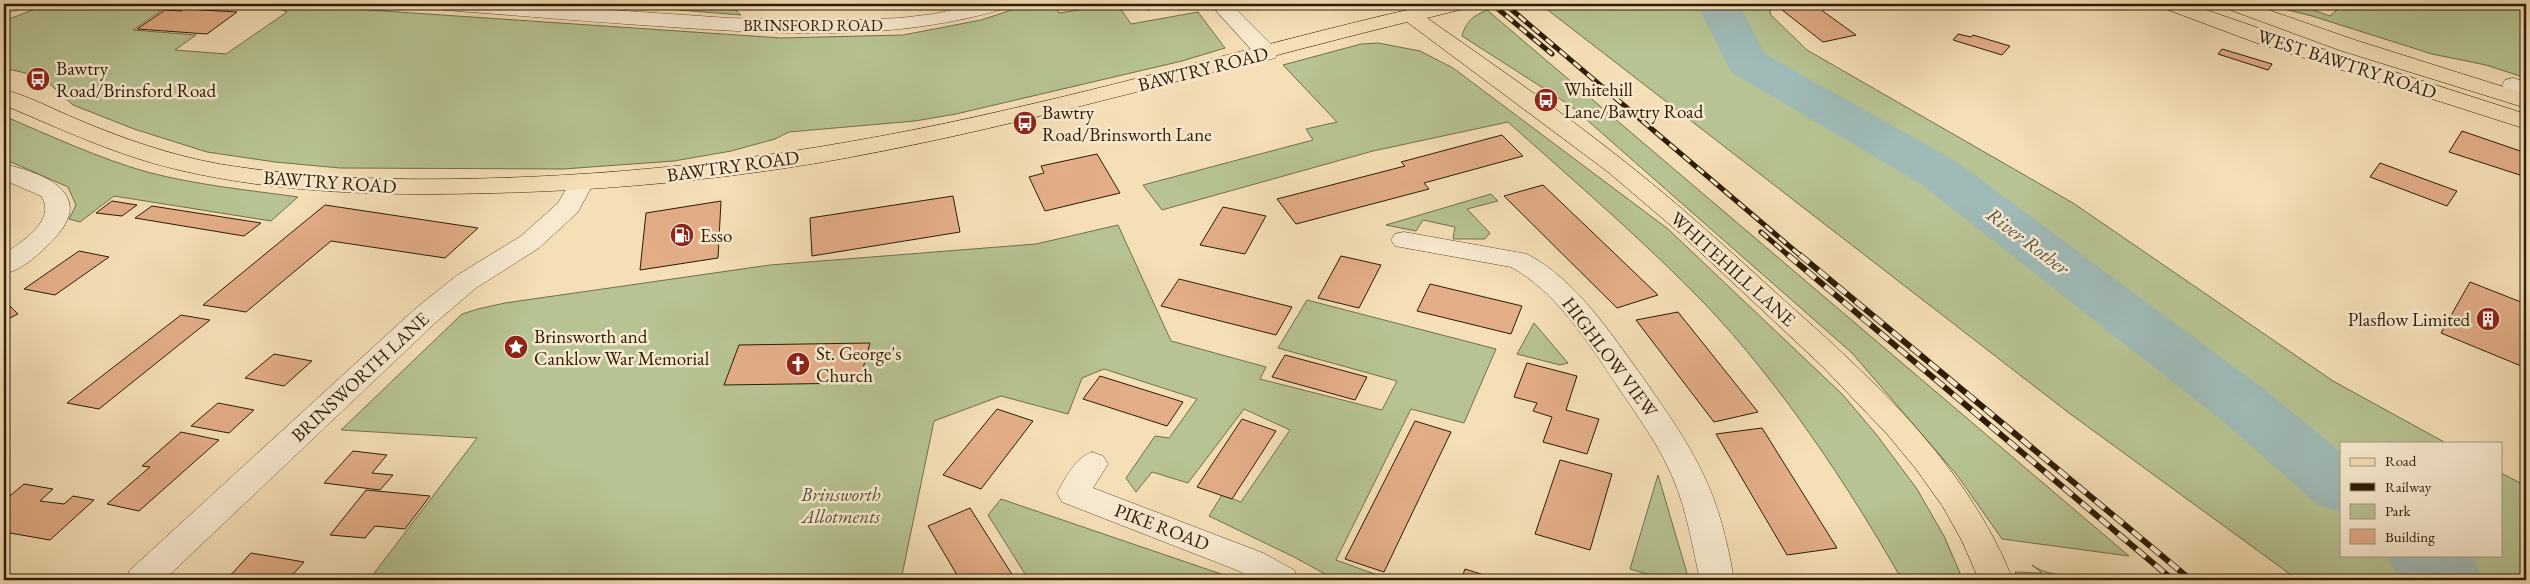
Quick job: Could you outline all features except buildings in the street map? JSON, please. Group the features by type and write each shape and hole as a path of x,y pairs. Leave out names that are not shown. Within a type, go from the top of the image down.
{"main road":[{"name":"BAWTRY ROAD","path":"4,97 122,146 174,162 217,171 265,178 359,186 489,186 582,182 684,174 847,149 961,127 1460,4"},
{"name":"WEST BAWTRY ROAD","path":"2170,4 2262,37 2526,122"},
{"name":"WEST BAWTRY ROAD","path":"2232,4 2347,45 2461,68 2522,92"},
{"name":"WHITEHILL LANE","path":"1410,15 1582,140 1646,191 1825,351 1902,430 1931,468 1969,524 1986,554 1996,580"}],"street":[{"path":"4,8 16,4"},
{"name":"BRINSFORD ROAD","path":"444,4 660,21 846,28 919,22 1000,4"},
{"path":"660,21 677,4"},
{"path":"1220,4 1267,53"},
{"path":"4,171 50,192 57,204 57,217 47,233 4,266"},
{"name":"BRINSWORTH LANE","path":"142,580 425,316 466,282 530,242 569,207 582,182"},
{"name":"HIGHLOW VIEW","path":"1404,240 1518,260 1535,269 1558,289 1602,342 1667,435 1689,478 1704,517 1717,580"},
{"name":"PIKE ROAD","path":"1092,464 1073,493 1251,562 1282,580"}],"green space":[{"path":"48,4 249,4 243,9 169,5 133,30 196,35 175,50 226,54 287,12 275,7 280,4 781,38 903,35 981,20 1030,4 1055,4 1059,13 1117,4 1131,24 1198,12 1225,48 1182,61 956,114 915,121 789,132 775,139 731,151 674,161 563,169 340,168 275,162 207,152 134,129 73,105 42,77 4,68 4,21"},
{"path":"605,4 729,4 741,15"},
{"path":"1540,4 1768,4 1771,15 1807,50 2073,203 2333,381 2444,442 2340,442 2340,556 2502,556 2502,474 2526,486 2526,580 2298,580 2069,413"},
{"path":"2264,4 2296,4 2330,16 2344,4 2526,4 2526,78 2486,65 2432,54 2312,16"},
{"path":"1487,10 2129,556 2002,539 1957,475 1852,353 1571,106 1462,36 1471,20"},
{"path":"1378,43 1420,51 1453,68 1668,229 1843,395 1876,434 1917,489 1944,536 1963,580 1902,580 1836,472 1786,401 1733,335 1705,304 1657,257 1508,122 1373,151 1162,210 1143,185 1313,140 1306,129 1337,122 1283,65 1361,44"},
{"path":"4,116 57,139 147,172 203,184 298,197 271,221 114,196 80,222 69,219 76,205 68,187 4,159"},
{"path":"1491,194 1498,201 1467,209 1490,233 1485,239 1453,239 1455,227 1423,220 1416,231 1386,225"},
{"name":"Brinsworth Allotments","path":"1118,225 1171,341 1266,367 1260,379 1382,410 1397,381 1278,348 1307,300 1496,349 1464,423 1411,409 1336,560 1391,580 1336,580 1294,557 1209,516 1222,495 1241,502 1290,430 1244,409 1188,483 1152,472 1136,492 1126,478 1155,436 1169,438 1197,399 1104,369 1082,378 1068,414 1001,396 934,421 901,580 369,580 477,438 341,430 462,314 505,303 770,265 1036,244"},
{"path":"1534,323 1568,363 1560,365 1517,354"},
{"path":"1658,475 1689,580 1668,580 1630,569"},
{"path":"1001,499 1224,575 1221,580 1016,580 1025,574 988,515"},
{"path":"2032,565 2041,570 2059,575 2109,580 2018,580 2015,572 2042,573"}],"waterway":[{"name":"River Rother","path":"1718,4 1747,62 1939,173 2247,408 2340,487"},
{"name":"River Rother","path":"2421,556 2449,580"}],"railway":[{"path":"1492,4 1552,54"},
{"path":"1505,4 1801,256"},
{"path":"1761,232 1789,256"},
{"path":"1788,255 2173,580"},
{"path":"1800,255 2191,580"}],"place":[{"name":"Bawtry Road/Brinsford Road","path":"38,79"},
{"name":"Whitehill Lane/Bawtry Road","path":"1546,100"},
{"name":"Bawtry Road/Brinsworth Lane","path":"1025,123"},
{"name":"Esso","path":"682,235"},
{"name":"Plasflow Limited","path":"2488,319"},
{"name":"Brinsworth and Canklow War Memorial","path":"516,347"},
{"name":"St. George's Church","path":"798,364"}]}
